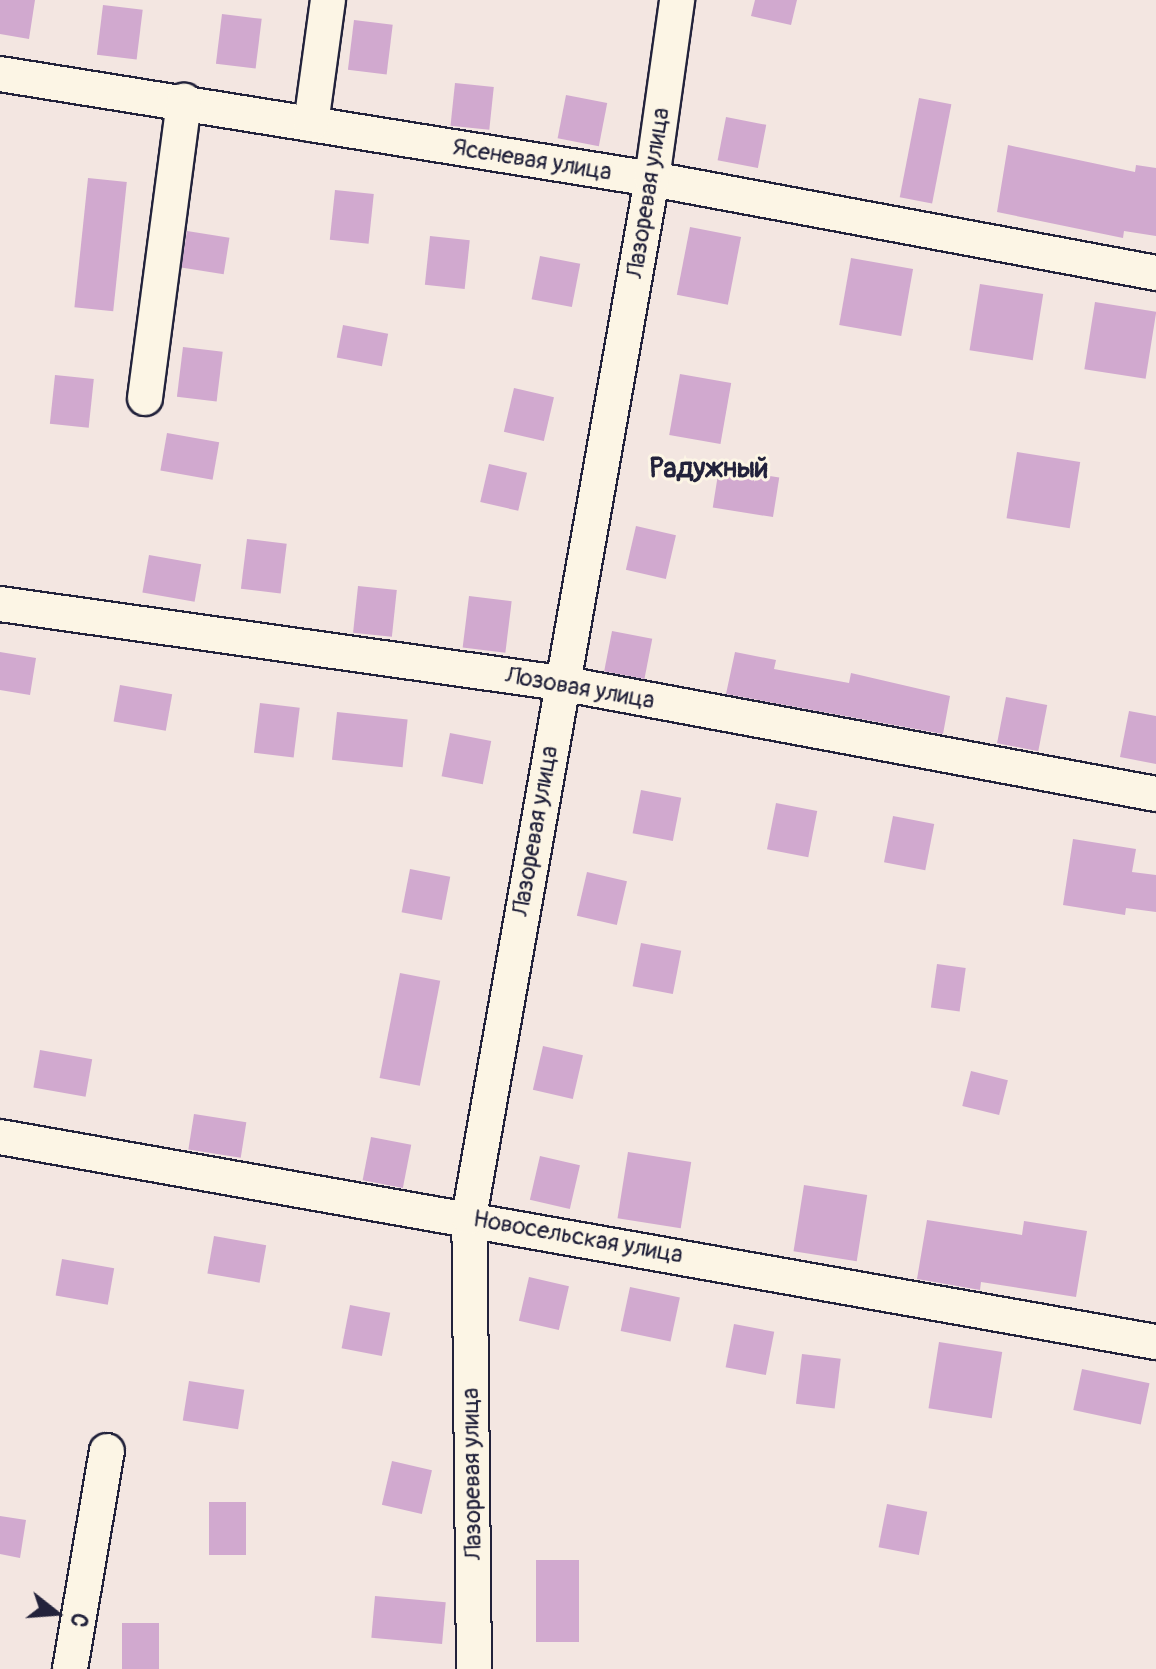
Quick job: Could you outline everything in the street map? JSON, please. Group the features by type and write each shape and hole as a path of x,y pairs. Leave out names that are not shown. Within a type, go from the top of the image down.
{"street":[{"path":"311,124 328,0"},
{"name":"Лазоревая улица","path":"474,1669 469,1217 560,683 652,179 677,0"},
{"name":"Ясеневая улица","path":"0,74 184,101 652,179 1156,273"},
{"path":"145,398 184,101"},
{"name":"Лозовая улица","path":"0,604 560,683 1156,794"},
{"name":"Новосельская улица","path":"0,1137 469,1217 1156,1342"},
{"path":"70,1669 107,1451"}],"building":[{"path":"0,0 35,0 29,39 0,34"},
{"path":"755,0 797,0 791,25 751,16"},
{"path":"103,5 143,10 137,60 97,55"},
{"path":"222,14 262,19 256,69 216,64"},
{"path":"354,20 393,25 387,74 348,70"},
{"path":"455,83 494,87 489,130 451,126"},
{"path":"566,95 607,103 599,146 558,138"},
{"path":"919,98 951,104 932,203 900,197"},
{"path":"726,117 766,125 758,168 718,160"},
{"path":"1008,145 1135,172 1136,165 1156,168 1156,236 1124,231 1123,238 997,212"},
{"path":"88,178 127,182 113,311 74,307"},
{"path":"335,190 374,194 369,244 330,240"},
{"path":"690,227 741,237 728,305 677,295"},
{"path":"187,231 229,238 224,274 181,268"},
{"path":"430,236 470,240 465,289 425,285"},
{"path":"540,256 580,264 572,307 532,299"},
{"path":"851,258 913,269 901,336 839,325"},
{"path":"980,284 1043,294 1033,360 970,350"},
{"path":"1095,302 1156,312 1146,379 1084,369"},
{"path":"343,325 388,334 382,366 337,357"},
{"path":"183,347 223,352 217,402 177,397"},
{"path":"680,374 731,383 720,444 669,435"},
{"path":"55,375 94,379 89,428 50,424"},
{"path":"514,388 554,397 544,441 504,432"},
{"path":"167,433 219,442 213,480 160,470"},
{"path":"1017,452 1080,462 1070,528 1007,518"},
{"path":"489,464 527,473 518,511 480,502"},
{"path":"719,468 779,478 773,517 713,508"},
{"path":"636,526 676,535 666,579 626,570"},
{"path":"247,539 287,544 281,594 241,589"},
{"path":"149,555 201,564 195,602 142,592"},
{"path":"358,586 397,590 392,637 353,633"},
{"path":"469,596 512,601 505,653 463,648"},
{"path":"612,631 652,639 644,679 604,671"},
{"path":"0,652 36,658 30,695 0,690"},
{"path":"735,652 776,660 774,669 849,683 851,673 950,696 943,734 726,694"},
{"path":"120,685 172,694 166,731 114,721"},
{"path":"1006,697 1047,705 1038,751 997,743"},
{"path":"260,703 300,708 294,758 254,753"},
{"path":"1129,711 1156,716 1156,764 1120,757"},
{"path":"337,712 408,719 403,767 332,760"},
{"path":"450,733 491,741 483,784 442,776"},
{"path":"641,790 681,798 673,841 633,833"},
{"path":"776,803 817,811 808,857 767,849"},
{"path":"893,816 934,824 925,870 884,862"},
{"path":"1073,839 1136,849 1132,872 1156,875 1156,912 1126,908 1125,915 1063,905"},
{"path":"410,869 450,877 442,920 402,912"},
{"path":"587,872 627,881 617,925 577,916"},
{"path":"641,943 681,951 673,994 633,986"},
{"path":"937,964 966,968 960,1012 931,1008"},
{"path":"400,973 440,981 420,1086 380,1078"},
{"path":"543,1046 583,1055 573,1099 533,1090"},
{"path":"40,1050 92,1059 86,1097 33,1087"},
{"path":"971,1071 1008,1080 999,1115 962,1106"},
{"path":"194,1114 246,1122 241,1158 188,1150"},
{"path":"371,1137 411,1145 403,1188 363,1180"},
{"path":"628,1152 691,1162 681,1228 618,1218"},
{"path":"540,1156 580,1165 570,1209 530,1200"},
{"path":"804,1185 867,1195 857,1261 794,1251"},
{"path":"927,1220 1022,1235 1024,1221 1087,1231 1076,1297 981,1282 980,1290 917,1279"},
{"path":"214,1236 266,1245 260,1283 207,1273"},
{"path":"62,1259 114,1268 108,1305 56,1295"},
{"path":"529,1277 569,1286 559,1330 519,1321"},
{"path":"630,1287 680,1298 671,1342 621,1331"},
{"path":"350,1305 390,1313 382,1356 342,1348"},
{"path":"734,1324 774,1332 766,1375 726,1367"},
{"path":"939,1342 1002,1352 992,1418 929,1408"},
{"path":"802,1354 841,1359 835,1408 796,1404"},
{"path":"1082,1369 1149,1383 1141,1424 1073,1410"},
{"path":"189,1381 244,1390 238,1429 183,1421"},
{"path":"392,1461 432,1470 422,1514 382,1505"},
{"path":"209,1502 246,1502 246,1555 209,1555"},
{"path":"887,1504 927,1512 919,1555 879,1547"},
{"path":"0,1516 26,1520 20,1558 0,1554"},
{"path":"536,1560 579,1560 579,1642 536,1642"},
{"path":"375,1596 446,1602 442,1644 371,1638"},
{"path":"122,1623 159,1623 159,1669 122,1669"}],"district":[{"name":"Радужный","path":"709,469"}]}
